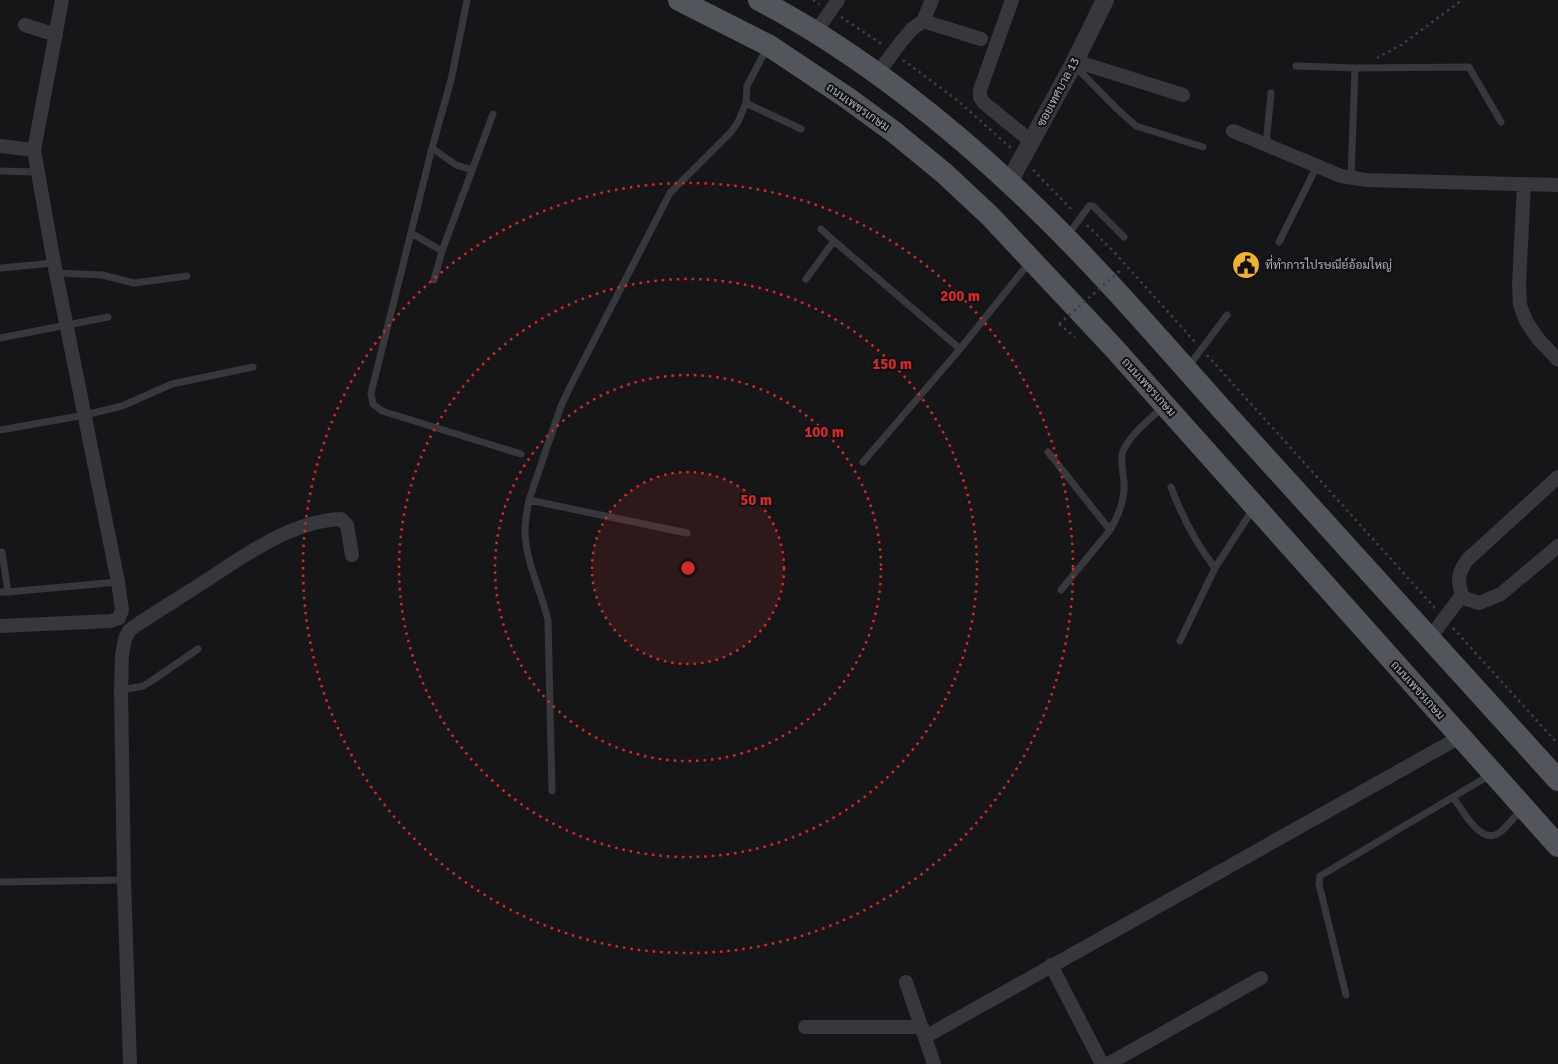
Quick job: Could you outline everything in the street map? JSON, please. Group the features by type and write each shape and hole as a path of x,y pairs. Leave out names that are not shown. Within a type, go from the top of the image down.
{"main road":[{"name":"ถนนเพชรเกษม","path":"679,0 768,45 846,97 894,132 944,173 990,216 1032,259 1165,405 1558,846"},
{"path":"759,0 815,33 877,74 950,131 1009,182 1066,238 1558,780"}],"street":[{"path":"0,626 111,621 119,618 122,610 55,268 34,150 62,0"},
{"path":"877,74 912,29 923,21 932,0"},
{"path":"1012,0 980,90 980,98 1032,142"},
{"name":"ซอยเทศบาล 13","path":"1009,182 1074,63 1105,0"},
{"path":"815,33 834,5"},
{"path":"923,21 981,38"},
{"path":"25,25 56,35"},
{"path":"1074,63 1183,95"},
{"path":"1233,131 1341,176 1366,180 1558,185"},
{"path":"0,146 34,150"},
{"path":"1524,184 1519,285 1520,306 1526,321 1558,360"},
{"path":"1429,639 1462,595 1459,572 1466,560 1558,477"},
{"path":"130,1064 124,880 121,690 122,655 125,639 129,631 260,546 297,530 328,519 342,519 348,525 352,555"},
{"path":"1461,597 1479,603 1501,594 1558,546"},
{"path":"119,618 129,631"},
{"path":"805,1027 924,1032 1050,966 1460,737"},
{"path":"1050,966 1102,1064"},
{"path":"1108,1064 1261,978"},
{"path":"906,982 934,1064"}],"lane":[{"path":"467,0 451,80 432,148 371,393 373,404 382,411 521,454"},
{"path":"552,791 548,620 527,546 525,532 529,500 561,406 670,193 731,132 738,122 746,103 747,86 768,45"},
{"path":"1074,63 1116,108 1136,126 1203,147"},
{"path":"1296,66 1469,67 1501,122"},
{"path":"1351,177 1358,67"},
{"path":"1266,145 1271,93"},
{"path":"746,103 801,129"},
{"path":"434,280 442,251 493,114"},
{"path":"432,148 456,165 472,170"},
{"path":"1279,242 1318,166"},
{"path":"0,170 37,172"},
{"path":"1066,238 1089,206 1094,206 1124,238"},
{"path":"821,229 960,349"},
{"path":"411,233 442,251"},
{"path":"806,279 834,241"},
{"path":"863,462 960,349 1032,259"},
{"path":"1,268 55,268 102,275 134,283 187,276"},
{"path":"1186,370 1227,316"},
{"path":"0,338 108,317"},
{"path":"0,430 85,415 122,406 172,384 254,367"},
{"path":"1061,590 1110,530 1116,519 1124,496 1122,455 1124,450 1140,428 1165,405"},
{"path":"1048,452 1110,530"},
{"path":"1170,486 1193,538 1215,568"},
{"path":"529,500 686,533"},
{"path":"1180,641 1215,568 1255,507"},
{"path":"2,552 4,592 118,582"},
{"path":"121,690 143,686 198,649"},
{"path":"1346,995 1321,893 1320,876 1492,773"},
{"path":"1453,796 1468,820 1482,834 1489,836 1497,834 1523,808"},
{"path":"0,882 124,880"}],"path":[{"path":"812,0 834,5 863,30 957,100 1011,148"},
{"path":"1358,67 1401,45 1462,0"},
{"path":"1032,169 1115,253 1558,744"},
{"path":"1075,337 1059,324 1122,269"}],"place":[{"name":"ที่ทำการไปรษณีย์อ้อมใหญ่","path":"1246,265"}]}
